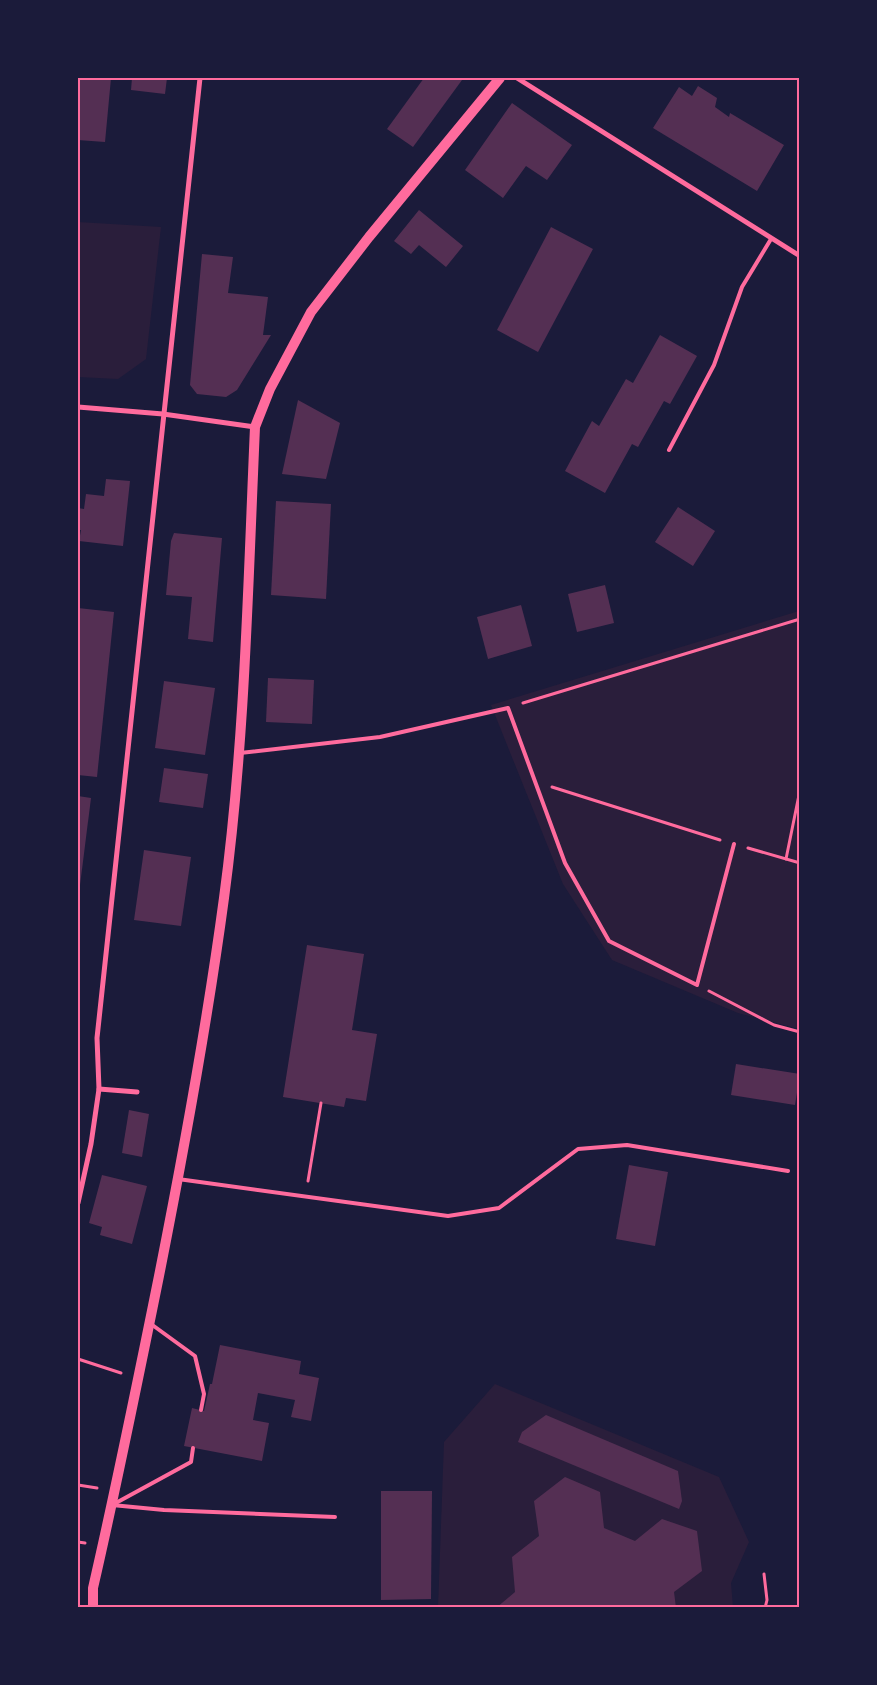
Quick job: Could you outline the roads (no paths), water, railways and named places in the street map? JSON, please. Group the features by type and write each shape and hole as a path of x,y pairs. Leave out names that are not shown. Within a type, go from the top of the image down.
{"main road":[{"path":"93,1608 93,1588 150,1323 178,1179 201,1049 224,897 240,753 255,427 270,389 311,312 369,236 500,78"}],"street":[{"path":"78,1203 91,1144 99,1088 98,1038 200,78"},
{"path":"517,78 800,256"},
{"path":"78,407 163,414 255,427"},
{"path":"99,1088 137,1092"}],"lane":[{"path":"670,450 714,364 742,287 771,239"},
{"path":"240,753 380,737 508,708 565,863 609,941 697,985 734,844"},
{"path":"178,1179 448,1216 499,1208 578,1149 627,1145 788,1170"},
{"path":"150,1323 195,1356 204,1394 201,1410"},
{"path":"112,1505 190,1462 193,1448"},
{"path":"112,1505 164,1510 335,1518"}]}
